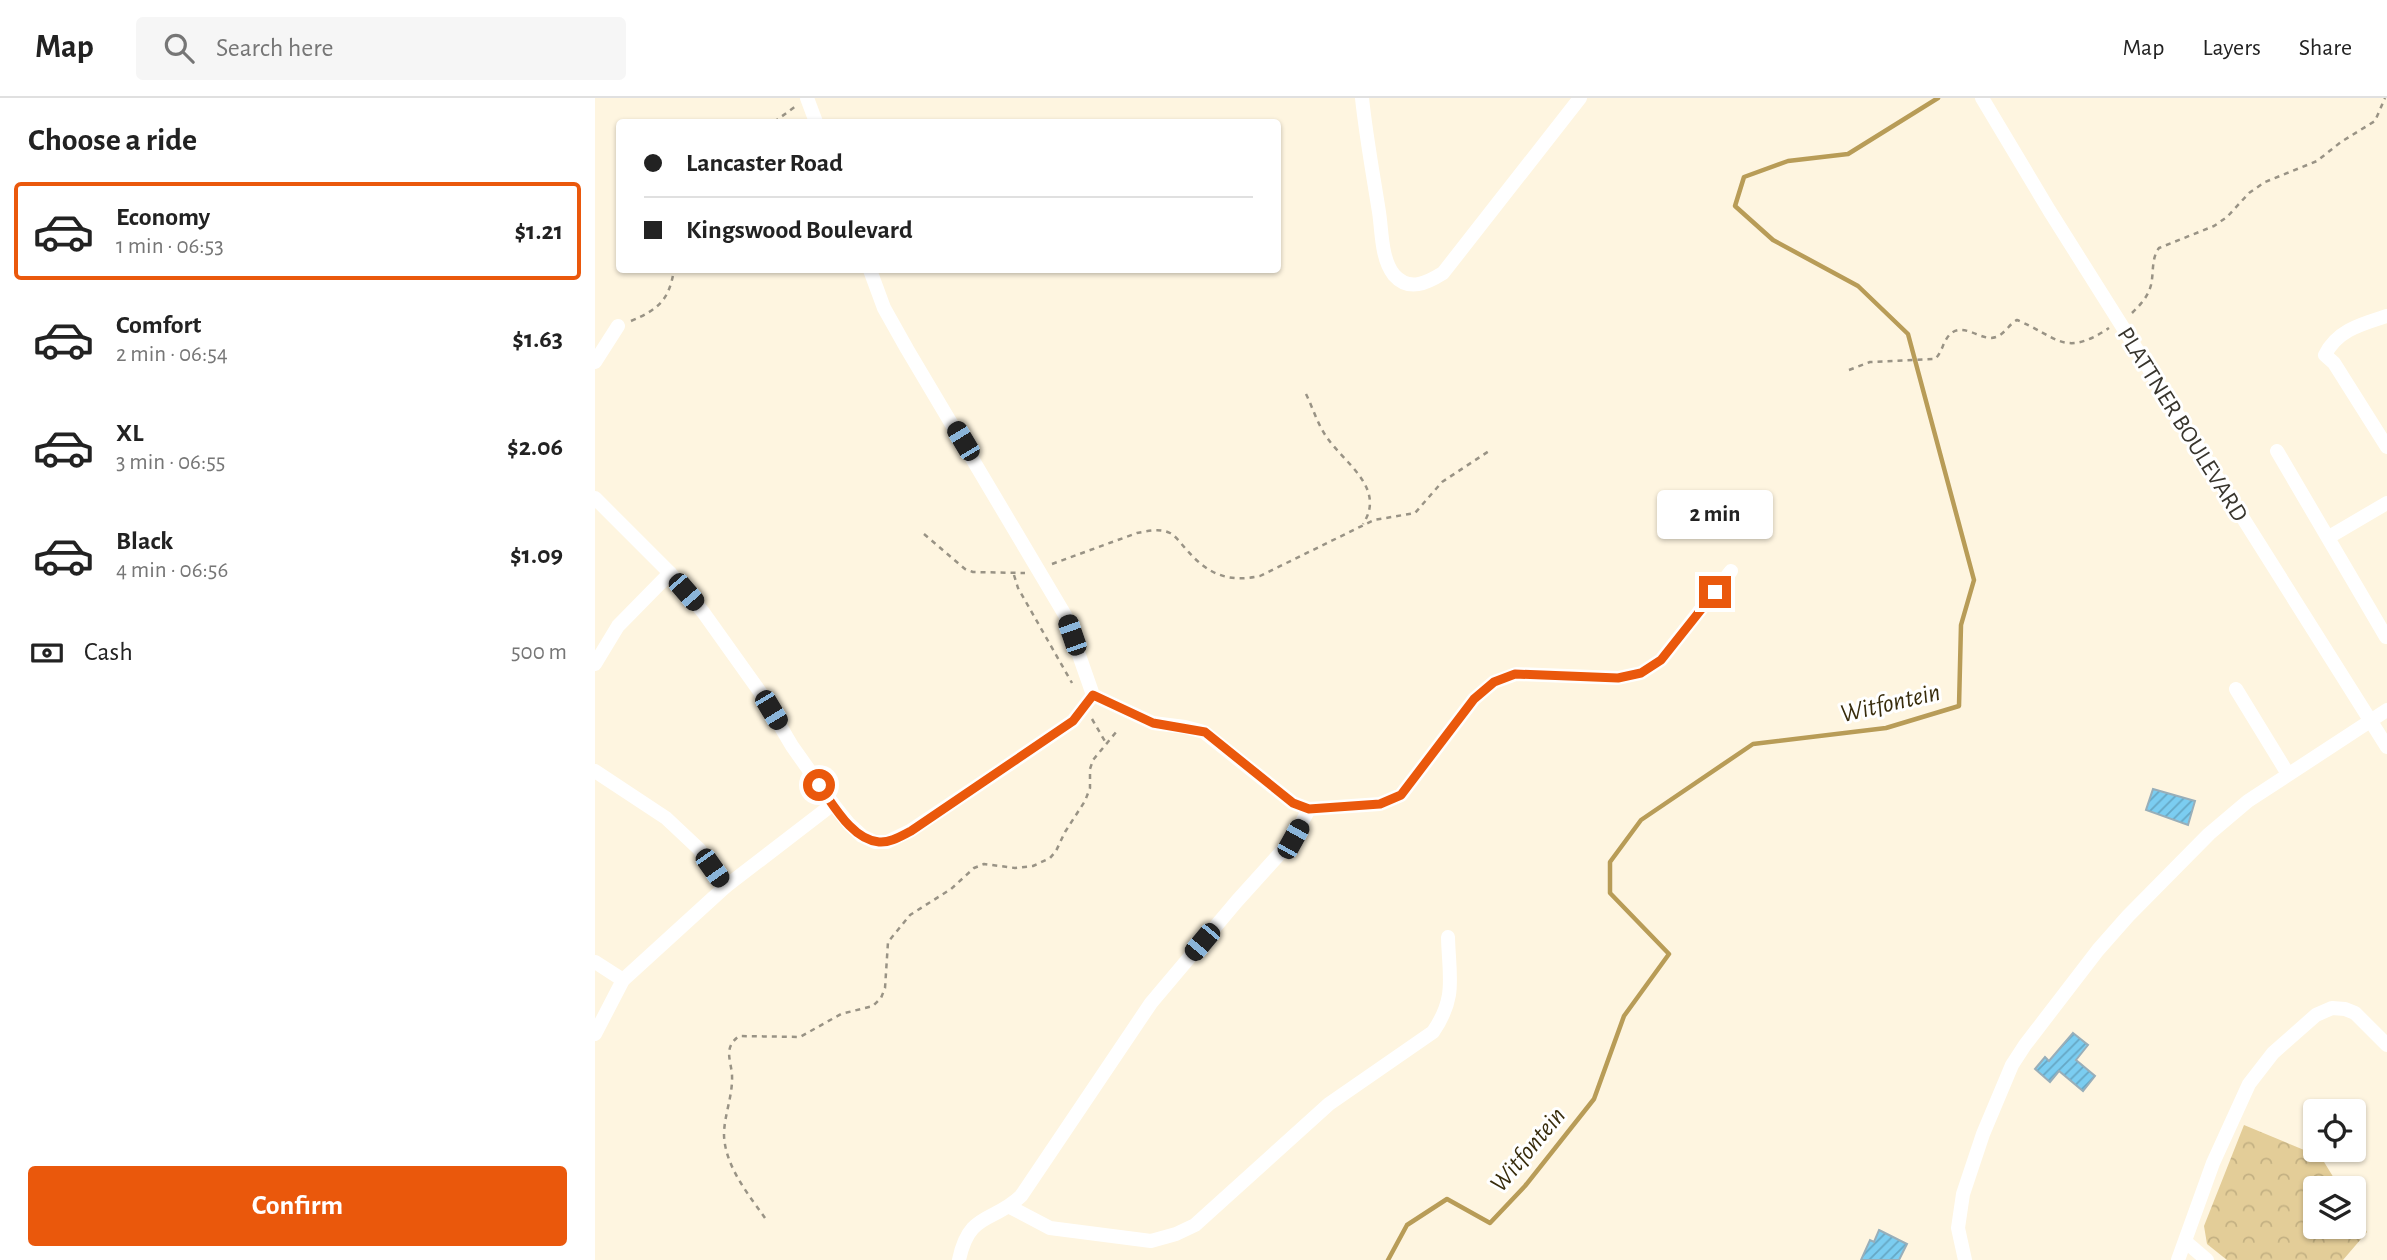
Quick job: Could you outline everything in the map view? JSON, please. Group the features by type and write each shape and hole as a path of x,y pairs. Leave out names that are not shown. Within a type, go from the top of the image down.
{"street":[{"path":"807,98 815,119"},
{"path":"1362,98 1385,252 1392,272 1403,282 1418,285 1425,284 1443,273 1580,98"},
{"name":"PLATTNER BOULEVARD","path":"1982,98 2118,323 2387,747"},
{"path":"871,273 884,307 907,349 1065,615 1088,701"},
{"path":"2387,316 2345,332 2331,344 2325,355 2333,363 2387,447"},
{"path":"595,362 618,326"},
{"path":"2277,451 2386,637"},
{"path":"595,498 670,573 703,611 833,804 862,836 875,842 898,838 1073,721 1088,701"},
{"path":"2329,537 2387,503"},
{"path":"1088,701 1153,723 1205,732 1293,803 1309,809 1380,804 1401,795 1474,699 1494,682 1515,674 1618,678 1641,673 1661,660 1731,570"},
{"path":"595,664 618,626 670,573"},
{"path":"2236,689 2288,774"},
{"path":"1965,1260 1958,1228 1963,1194 1983,1134 2012,1065 2098,950 2210,834 2248,801 2387,710"},
{"path":"595,771 666,818 699,849 725,887"},
{"path":"595,1034 624,980 725,887 833,804"},
{"path":"959,1260 971,1229 989,1214 1010,1207 1021,1196 1151,1003 1293,839 1309,809"},
{"path":"1010,1207 1050,1228 1151,1241 1195,1225 1329,1104 1433,1032 1444,1016 1450,999 1448,937"},
{"path":"595,962 624,980"},
{"path":"2178,1260 2213,1163 2249,1084 2273,1053 2316,1015 2332,1008 2355,1013 2387,1045"},
{"path":"2186,1241 2207,1260"}],"path":[{"path":"777,119 807,98"},
{"path":"1850,370 1870,362 1935,359 1948,337 1959,330 1996,337 2017,320 2057,341 2076,344 2088,340 2118,323 2143,302 2150,289 2155,255 2159,248 2214,226 2227,217 2249,193 2265,182 2316,161 2375,121 2385,98"},
{"path":"618,326 659,306 671,290 674,273"},
{"path":"1306,394 1328,439 1343,455 1369,493 1371,504 1361,527"},
{"path":"924,534 965,569 973,572 1021,575 1115,540 1152,530 1170,533 1208,569 1225,578 1245,579 1273,570 1374,520 1415,513 1442,482 1489,451"},
{"path":"1014,574 1018,588 1069,675 1088,701 1107,743"},
{"path":"765,1218 729,1161 724,1136 732,1076 727,1055 733,1040 739,1036 800,1037 841,1014 873,1006 881,998 885,988 888,942 910,915 984,863 1015,868 1033,866 1050,858 1085,801 1090,788 1093,760 1117,731"}],"green space":[{"path":"2244,1125 2303,1150 2303,1162 2324,1162 2333,1176 2303,1176 2303,1239 2361,1239 2343,1260 2227,1260 2207,1244 2204,1226"}],"building":[{"path":"2153,789 2195,801 2188,825 2146,810"},
{"path":"2073,1033 2088,1045 2076,1060 2095,1076 2083,1091 2059,1071 2050,1082 2035,1069 2045,1057 2049,1061"},
{"path":"1879,1230 1907,1244 1899,1260 1861,1260 1870,1240 1874,1242"}],"waterway":[{"name":"Witfontein","path":"1388,1260 1407,1225 1447,1199 1490,1223 1525,1186 1594,1099 1624,1016 1669,954 1610,893 1610,862 1641,820 1753,744 1886,728 1959,706 1961,625 1974,580 1908,334 1858,286 1773,240 1735,206 1744,177 1788,161 1848,154 1938,98"}],"route":[{"path":"819,785 849,824 862,836 875,842 887,842 911,831 1073,721 1093,695 1153,723 1205,732 1293,803 1309,809 1380,804 1401,795 1474,699 1494,682 1515,674 1618,678 1641,673 1661,660 1715,592"}]}
